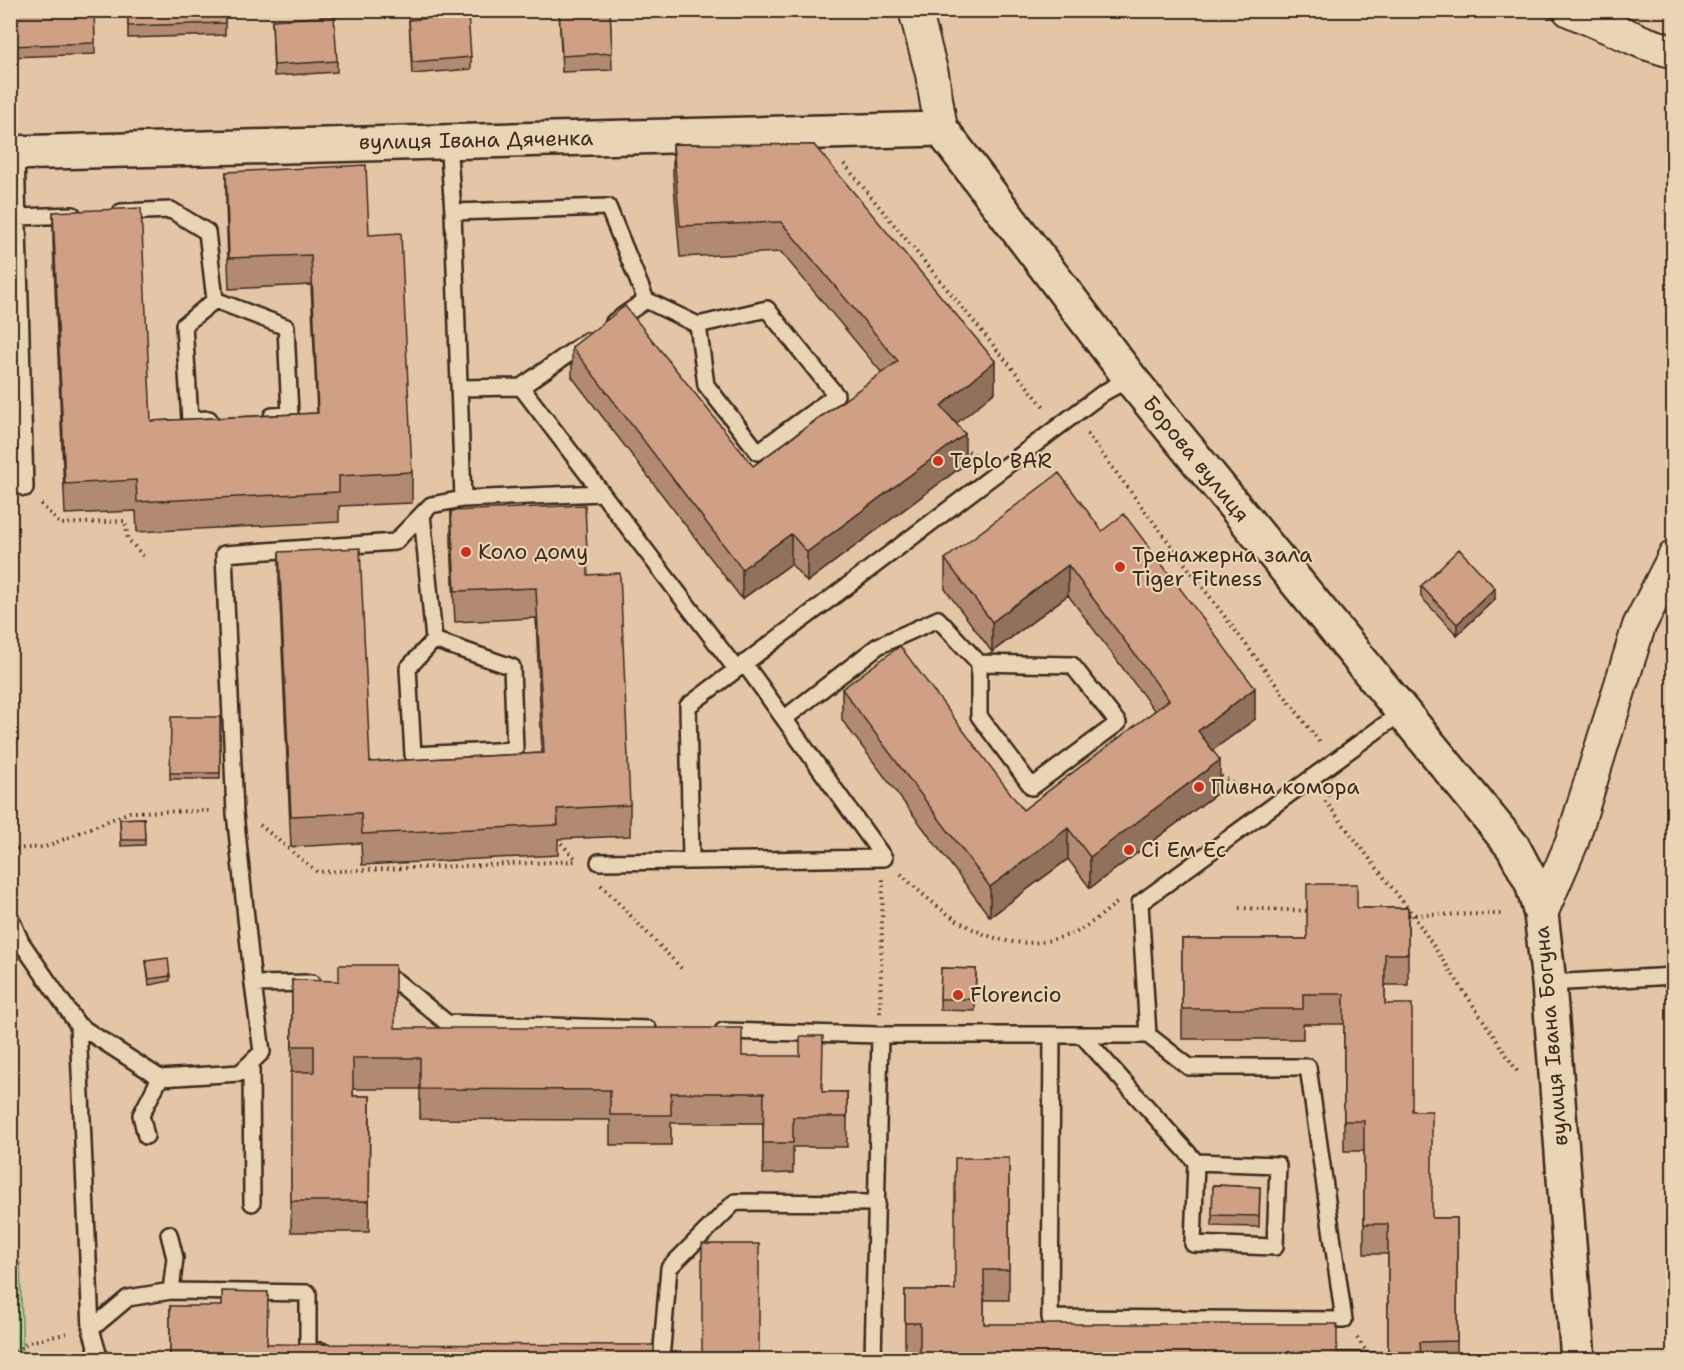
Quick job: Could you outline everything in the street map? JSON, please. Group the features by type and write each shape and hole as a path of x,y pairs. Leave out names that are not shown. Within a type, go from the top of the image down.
{"street":[{"name":"Борова вулиця","path":"915,10 932,74 941,129 1130,378 1513,847 1532,883 1540,914"},
{"path":"1569,10 1645,43 1674,52"},
{"name":"вулиця Івана Дяченка","path":"14,152 941,129"},
{"name":"вулиця Івана Богуна","path":"1578,1359 1549,982 1540,914 1572,842 1639,626 1674,557"}],"lane":[{"path":"447,140 453,212 463,500"},
{"path":"14,152 19,218 25,488"},
{"path":"453,212 608,207 646,300 698,325 767,309 836,395 758,452 706,385 698,325"},
{"path":"19,218 171,210 207,232 215,300"},
{"path":"215,300 286,327 290,415 257,417"},
{"path":"215,300 184,325 190,420 224,419"},
{"path":"460,388 521,387 646,300"},
{"path":"691,861 688,706 1061,427 1103,393 1130,378"},
{"path":"521,387 602,493 740,666 785,718 884,858"},
{"path":"10,917 21,942 78,1025 160,1078 240,1073 262,1052 234,804 224,555 395,542 431,505 463,500 602,493"},
{"path":"422,514 434,640 408,668 413,754 515,750 512,667 434,640"},
{"path":"785,718 878,646 938,619 979,663 979,716 1032,787 1118,723 1072,665 979,663"},
{"path":"1148,1035 1140,903 1402,712"},
{"path":"599,861 884,858"},
{"path":"1549,982 1674,976"},
{"path":"360,982 396,981 447,1023 666,1029"},
{"path":"254,984 325,983"},
{"path":"78,1025 90,1329 100,1359"},
{"path":"713,1030 880,1035 1052,1035 1148,1035 1190,1067 1308,1067 1344,1320 1050,1318 1052,1035"},
{"path":"873,1359 880,1035"},
{"path":"1082,1035 1196,1162 1193,1244 1275,1247 1278,1165 1196,1162"},
{"path":"251,1063 252,1203"},
{"path":"146,1136 141,1114 160,1078"},
{"path":"614,1358 661,1359 669,1268 735,1202 877,1203"},
{"path":"169,1234 175,1258 171,1291"},
{"path":"90,1329 128,1298 171,1291 308,1293 309,1351 332,1351"}],"path":[{"path":"839,158 1061,427"},
{"path":"1074,416 1334,762 1326,802 1413,915 1519,1074"},
{"path":"962,448 1002,471"},
{"path":"25,488 60,524 125,521 128,539 146,559"},
{"path":"1207,767 1272,807"},
{"path":"10,849 45,846 130,813 224,811 234,804 317,872 599,861"},
{"path":"557,839 684,971"},
{"path":"884,858 927,899 964,925 1004,942 1041,942 1075,933 1120,901 1140,903"},
{"path":"880,1035 884,858"},
{"path":"1239,908 1320,912"},
{"path":"1401,915 1504,914"},
{"path":"10,1355 29,1342 90,1329"}],"green space":[{"path":"11,1263 20,1263 23,1359 11,1359"}],"building":[{"path":"10,10 94,10 95,43 10,46"},
{"path":"128,10 225,10 225,23 128,26"},
{"path":"559,10 610,10 612,53 562,56"},
{"path":"468,14 471,57 412,62 409,20"},
{"path":"334,16 337,61 274,65 272,20"},
{"path":"673,144 814,145 995,361 941,406 965,434 807,552 791,534 742,569 572,347 625,306 753,466 898,361 781,222 680,226"},
{"path":"366,165 369,235 401,233 412,472 339,476 339,492 137,502 136,480 65,484 53,212 141,208 151,421 318,413 311,255 229,258 226,172"},
{"path":"1059,473 1102,531 1124,514 1255,688 1198,731 1220,760 1090,857 1068,828 990,887 842,689 900,646 1023,810 1169,700 1068,565 992,622 945,559"},
{"path":"585,505 588,575 620,573 630,805 557,809 558,825 362,834 361,813 291,816 279,552 360,548 370,762 544,753 536,588 455,591 451,511"},
{"path":"1459,549 1495,588 1457,624 1421,586"},
{"path":"171,717 220,717 220,773 170,773"},
{"path":"144,818 145,840 121,840 120,819"},
{"path":"1307,884 1357,884 1357,908 1408,908 1408,954 1385,954 1385,1004 1412,1004 1412,1111 1432,1111 1432,1218 1457,1218 1457,1341 1420,1342 1421,1359 1006,1359 1006,1356 920,1359 920,1323 905,1323 905,1290 955,1290 955,1158 1009,1158 1009,1270 984,1270 984,1324 1337,1324 1337,1352 1388,1352 1388,1224 1364,1224 1364,1121 1344,1121 1344,994 1303,994 1303,1009 1182,1009 1182,939 1307,939"},
{"path":"168,958 170,976 149,979 146,961"},
{"path":"339,965 395,965 395,1028 742,1028 742,1056 800,1056 800,1036 823,1036 822,1092 847,1092 847,1117 793,1117 793,1143 763,1143 764,1093 671,1093 671,1115 610,1115 610,1090 420,1089 420,1058 353,1058 353,1096 370,1096 369,1201 291,1201 291,1072 314,1072 314,1046 292,1046 292,980 339,981"},
{"name":"Florencio","path":"941,968 976,969 975,999 940,999"},
{"path":"1213,1185 1260,1187 1259,1216 1212,1215"},
{"path":"702,1244 759,1244 759,1359 702,1359"},
{"path":"222,1291 268,1292 267,1344 654,1345 654,1359 192,1359 192,1355 170,1355 170,1306 222,1306"}],"place":[{"name":"Teplo BAR","path":"938,461"},
{"name":"Коло дому","path":"466,552"},
{"name":"Тренажерна зала Tiger Fitness","path":"1120,567"},
{"name":"Пивна комора","path":"1199,787"},
{"name":"Сі Ем Ес","path":"1129,850"},
{"name":"Florencio","path":"958,995"}]}
